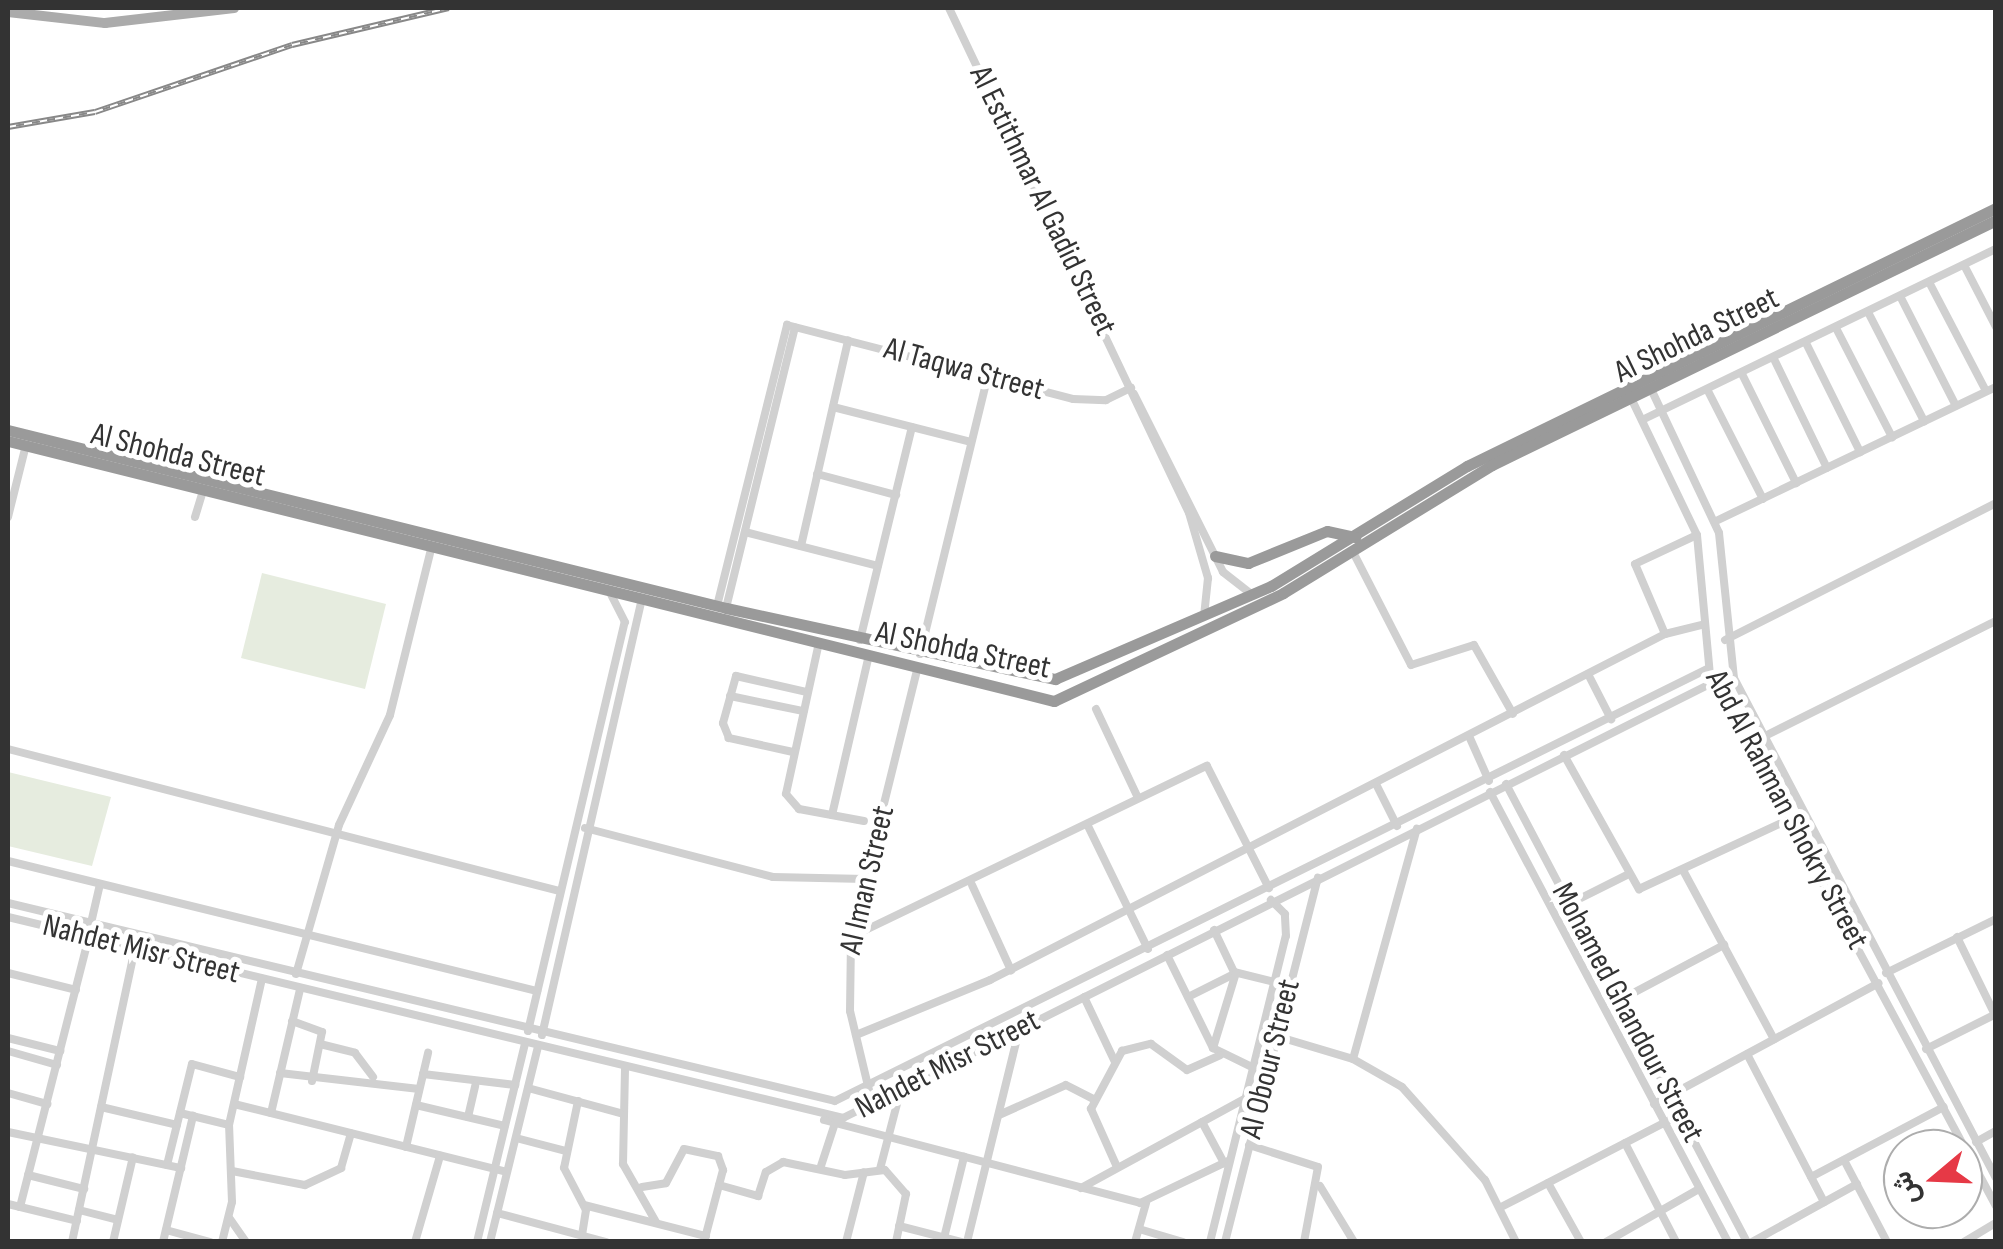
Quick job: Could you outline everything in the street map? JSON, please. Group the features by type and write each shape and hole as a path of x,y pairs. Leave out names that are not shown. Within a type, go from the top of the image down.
{"highway":[{"name":"Al Shohda Street","path":"8,430 27,441 203,491 917,672 1032,700 1076,696 1108,683 1353,552 1472,476 1651,389 1996,208"},
{"name":"Al Shohda Street","path":"8,442 27,441 1030,679 1066,676 1254,594 1354,538 1476,461 1941,240 1996,220"},
{"path":"1210,557 1248,563 1330,530 1354,538"},
{"path":"515,570 522,557"},
{"path":"545,578 549,564"},
{"path":"1095,665 1108,683"},
{"path":"1066,676 1076,696"}],"main road":[{"path":"8,12 105,22 234,8"}],"street":[{"name":"Al Estithmar Al Gadid Street","path":"949,8 1210,557 1228,580 1254,594"},
{"path":"1642,420 1996,249"},
{"path":"1964,264 1996,328"},
{"path":"1716,522 1991,389 1929,282"},
{"path":"1900,296 1956,406"},
{"path":"1868,312 1924,421"},
{"name":"Al Taqwa Street","path":"754,476 791,326 1089,402 1133,391"},
{"path":"1836,328 1892,436"},
{"path":"802,546 848,340"},
{"path":"1806,343 1860,452"},
{"path":"1774,358 1827,468"},
{"path":"1742,374 1796,483"},
{"path":"920,654 988,376"},
{"name":"Abd Al Rahman Shokry Street","path":"1651,389 1716,522 1725,640 1763,737 1969,1129"},
{"path":"1708,391 1763,499"},
{"name":"Abd Al Rahman Shokry Street","path":"1631,398 1697,536 1708,669 1996,1206"},
{"path":"833,407 972,442"},
{"path":"860,640 912,427"},
{"path":"8,517 27,441"},
{"path":"818,474 896,494"},
{"path":"721,607 745,532 754,476"},
{"path":"721,607 754,476"},
{"path":"195,518 203,491"},
{"path":"1725,640 1996,504"},
{"path":"745,532 878,566"},
{"path":"1665,634 1635,564 1697,536"},
{"path":"296,974 336,835 381,744 431,549"},
{"path":"1353,552 1410,665 1474,645 1513,714"},
{"name":"Al Estithmar Al Gadid Street","path":"1204,616 1210,557"},
{"path":"1700,562 1722,562"},
{"path":"1701,587 1723,585"},
{"path":"528,1032 625,622 612,595"},
{"path":"542,1035 586,829 641,602"},
{"path":"1763,737 1996,621"},
{"path":"856,1035 1011,970 1665,634 1702,625"},
{"path":"818,646 793,752 788,800 864,821"},
{"path":"832,815 868,659"},
{"name":"Nahdet Misr Street","path":"8,903 821,1102 870,1090 1708,669"},
{"name":"Al Iman Street","path":"870,1090 856,1035 851,937 917,672"},
{"path":"1588,674 1611,719"},
{"path":"793,752 729,738 730,696 736,676 808,692"},
{"name":"Nahdet Misr Street","path":"8,917 816,1116 860,1114 1318,876 1714,682"},
{"path":"730,696 803,711"},
{"path":"1654,696 1661,708"},
{"path":"1096,709 1138,798"},
{"path":"1469,736 1489,781"},
{"path":"8,749 336,835 560,887 573,886"},
{"path":"1564,755 1627,875 1648,889 1790,820"},
{"path":"851,937 972,885 1207,766 1269,888"},
{"path":"1376,784 1397,826"},
{"name":"Mohamed Ghandour Street","path":"1506,784 1750,1242"},
{"name":"Mohamed Ghandour Street","path":"1490,792 1728,1242"},
{"path":"1088,824 1148,948"},
{"path":"576,826 773,878 866,879"},
{"path":"1353,1060 1417,828"},
{"path":"1803,842 1815,837"},
{"path":"1814,864 1825,856"},
{"path":"8,861 537,991"},
{"path":"1684,872 1774,1039"},
{"path":"1569,904 1627,875"},
{"name":"Al Obour Street","path":"1225,1242 1318,876"},
{"path":"91,923 100,884"},
{"path":"972,885 1011,970"},
{"name":"Al Obour Street","path":"1210,1242 1226,1162 1275,982 1286,919 1271,900"},
{"path":"30,922 33,909"},
{"path":"1886,973 1996,920"},
{"path":"1117,1167 1093,1119 1094,1099 1115,1062 1138,1043 1182,1070 1216,1051 1236,974 1214,930"},
{"path":"20,1208 89,937"},
{"path":"1926,1048 1995,1015 1956,937"},
{"path":"1620,1000 1724,945"},
{"path":"72,1242 135,948"},
{"path":"1167,955 1216,1051 1252,1067"},
{"path":"8,973 76,990"},
{"path":"1188,998 1236,974 1275,982"},
{"path":"222,1242 230,1220 229,1125 262,980"},
{"path":"1654,1104 1878,983"},
{"path":"271,1113 300,988"},
{"path":"353,1002 356,989"},
{"path":"1084,997 1115,1062"},
{"path":"1268,1010 1282,1014"},
{"path":"292,1021 320,1029 312,1080"},
{"path":"900,1226 964,1242 1019,1030"},
{"path":"1276,1036 1353,1060 1416,1099 1503,1206 1513,1242"},
{"path":"8,1038 60,1051"},
{"path":"320,1044 355,1053 373,1077"},
{"path":"477,1242 525,1044"},
{"path":"490,1242 538,1048"},
{"path":"8,1051 57,1064"},
{"path":"406,1147 428,1054"},
{"path":"1747,1054 1824,1202"},
{"path":"167,1165 192,1064 240,1077"},
{"path":"626,1069 621,1113 623,1164 642,1187 656,1222"},
{"path":"280,1073 342,1086 373,1077 420,1088"},
{"path":"423,1074 476,1086 515,1085"},
{"path":"720,1093 721,1080"},
{"path":"999,1115 1066,1085 1094,1099"},
{"path":"468,1117 476,1086"},
{"path":"744,1086 744,1098"},
{"path":"528,1088 621,1113"},
{"path":"8,1093 47,1104"},
{"path":"880,1169 900,1093"},
{"path":"1081,1188 1244,1099"},
{"path":"578,1101 566,1151 566,1180 584,1205 582,1235"},
{"path":"234,1104 507,1172"},
{"path":"416,1104 505,1126"},
{"path":"101,1107 177,1125"},
{"path":"1811,1177 1944,1107"},
{"path":"180,1113 229,1125"},
{"path":"1503,1206 1681,1114"},
{"path":"163,1242 193,1116"},
{"path":"816,1116 1146,1203 1226,1162 1202,1122"},
{"path":"820,1170 835,1123"},
{"path":"8,1132 180,1168"},
{"path":"232,1171 306,1184 341,1168 351,1134"},
{"path":"516,1138 566,1151"},
{"path":"1624,1144 1676,1242"},
{"path":"1249,1145 1314,1162 1320,1186 1354,1242"},
{"path":"584,1205 705,1238 719,1185 720,1158 688,1147 666,1183 642,1187"},
{"name":"Abd Al Rahman Shokry Street","path":"1983,1155 1996,1178"},
{"path":"415,1242 440,1156"},
{"path":"113,1242 134,1157"},
{"path":"944,1239 964,1157"},
{"path":"1844,1160 1886,1242"},
{"path":"719,1185 758,1196 775,1164 820,1170 880,1169 905,1188 896,1242"},
{"path":"846,1242 864,1172"},
{"path":"28,1175 84,1189"},
{"path":"1548,1183 1580,1242"},
{"path":"1750,1242 1857,1184"},
{"path":"1304,1242 1320,1186"},
{"path":"1606,1242 1699,1189"},
{"path":"1135,1242 1146,1203"},
{"path":"8,1204 77,1221"},
{"path":"80,1210 118,1220"},
{"path":"497,1212 606,1242"},
{"path":"230,1220 246,1242"},
{"path":"1964,1242 1996,1223"},
{"path":"1138,1229 1183,1242"},
{"path":"166,1230 210,1242"},
{"path":"562,1242 564,1230"}],"shaded area":[{"path":"262,573 386,604 365,689 241,658"},
{"path":"8,772 111,797 92,866 8,846"}],"railway":[{"path":"8,127 95,112 292,45 449,8"}]}
